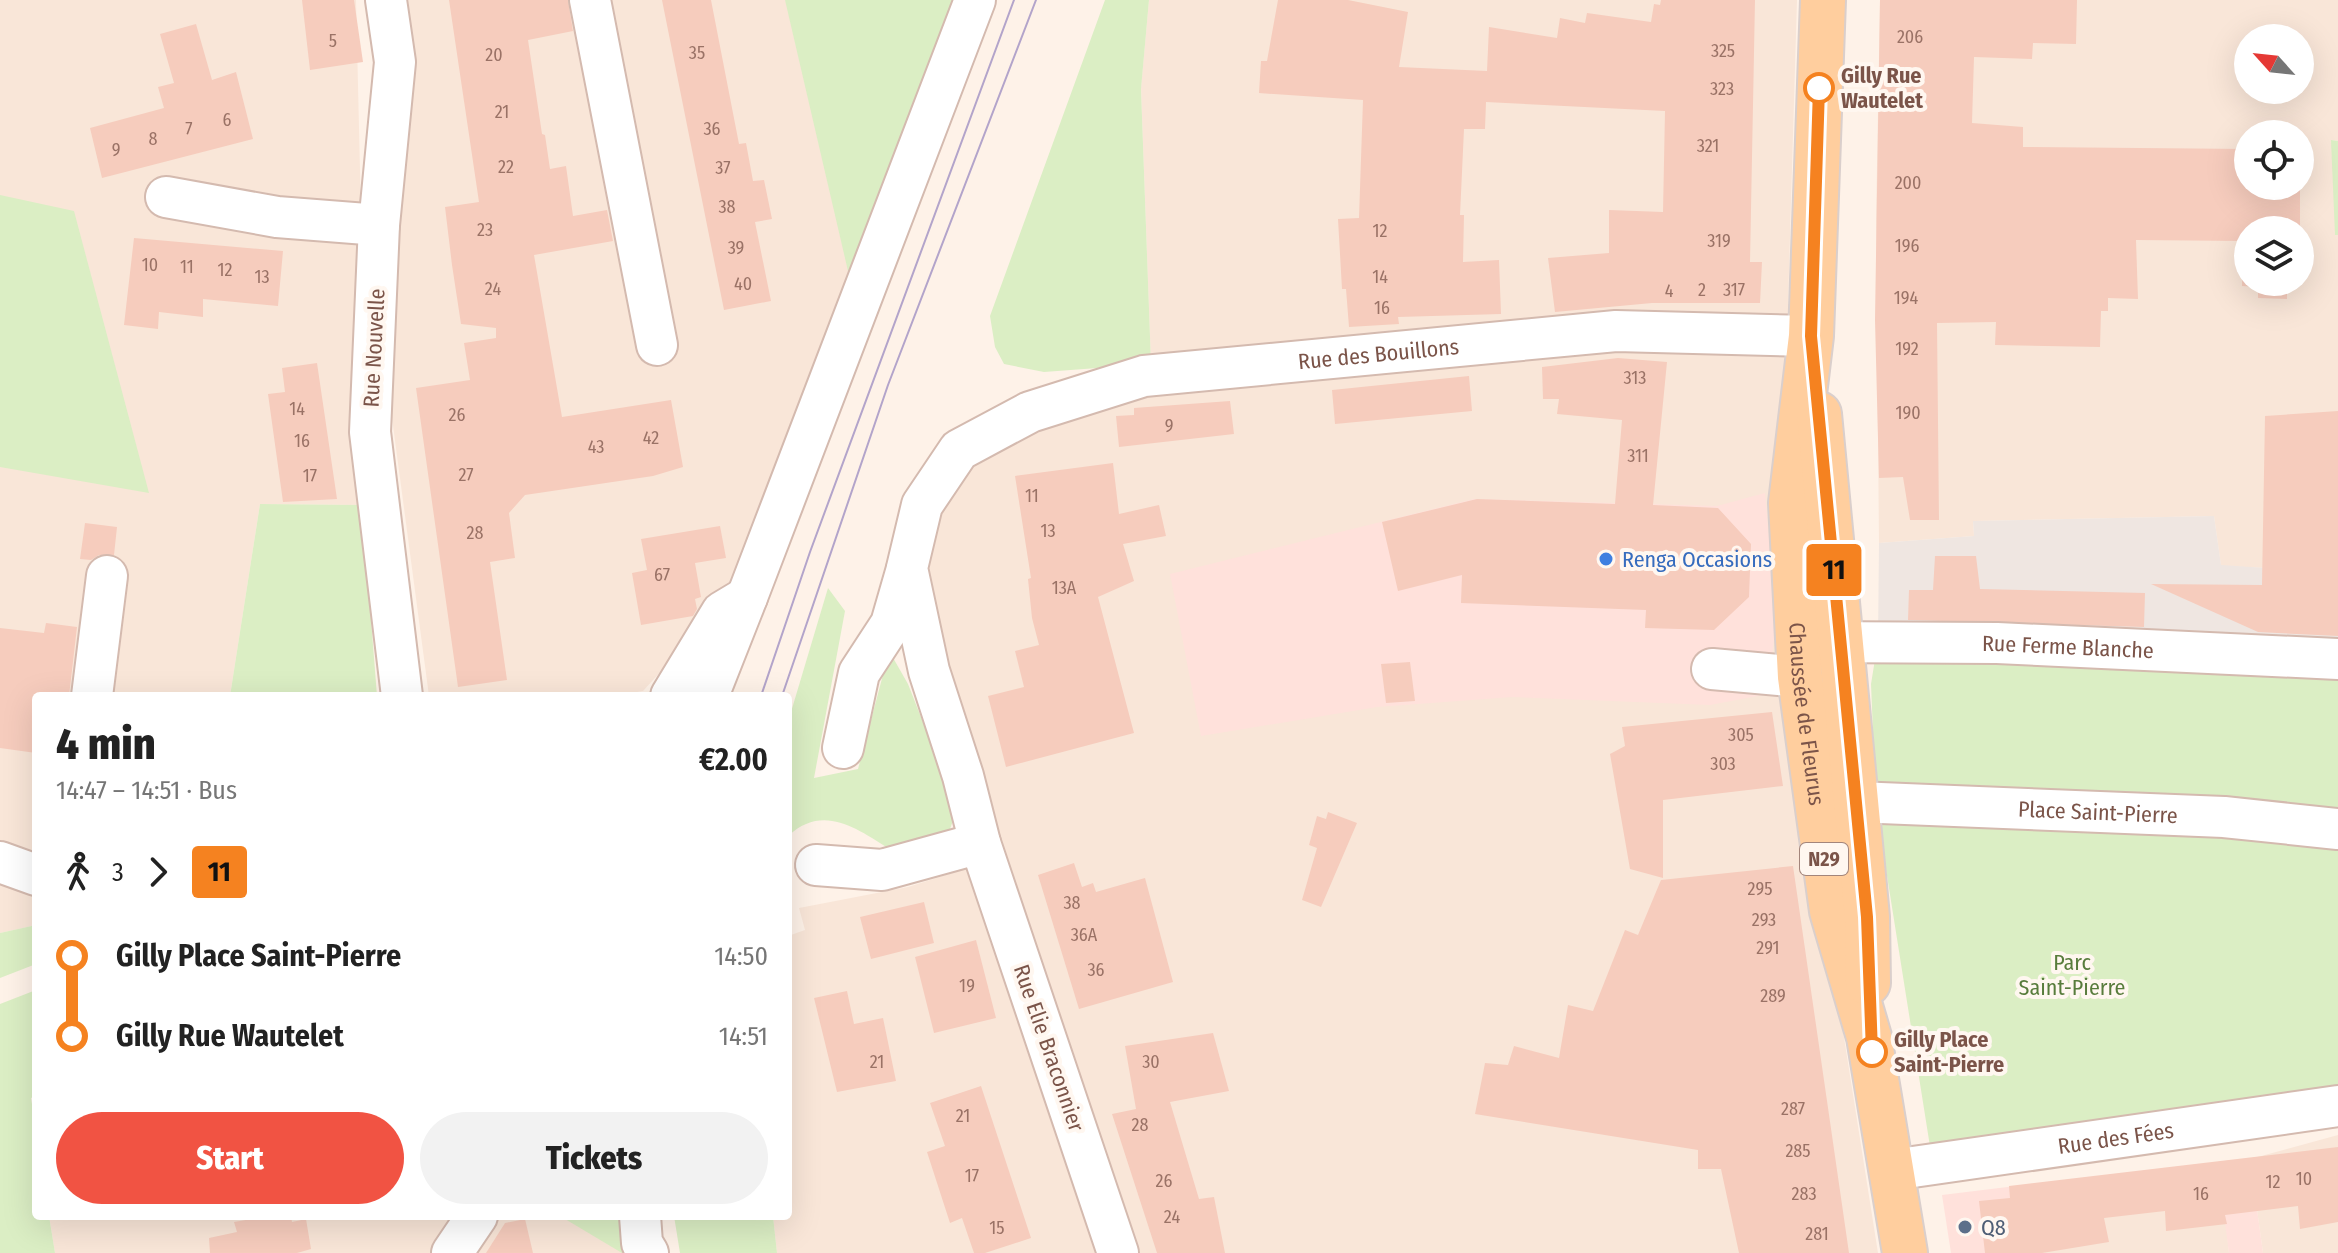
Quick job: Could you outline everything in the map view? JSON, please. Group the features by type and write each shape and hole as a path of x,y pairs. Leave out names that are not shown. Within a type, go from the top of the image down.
{"main road":[{"name":"Chaussée de Fleurus","path":"1823,0 1811,336 1791,503 1813,654 1832,911 1869,1037 1905,1253"},
{"name":"Chaussée de Fleurus","path":"1813,654 1856,802 1867,917 1869,1037"}],"street":[{"name":"Rue Nouvelle","path":"386,0 395,62 379,225 370,432 402,692"},
{"path":"590,0 657,345"},
{"path":"710,692 975,0"},
{"path":"166,197 277,217 379,225"},
{"name":"Rue des Bouillons","path":"959,450 1030,412 1156,375 1616,331 1811,336"},
{"name":"Rue Elie Braconnier","path":"959,450 922,505 907,568 929,671 963,776 980,843 1118,1253"},
{"path":"843,748 859,673 891,624 907,568"},
{"path":"92,692 107,576"},
{"path":"673,692 722,612 747,597"},
{"name":"Rue Ferme Blanche","path":"1712,669 1813,654 1997,643 2338,659"},
{"name":"Place Saint-Pierre","path":"1856,802 2214,817 2338,829"},
{"path":"816,865 882,870 980,843"},
{"path":"0,862 32,874"},
{"name":"Rue des Fées","path":"1892,1170 2338,1106"},
{"path":"452,1253 474,1220"},
{"path":"640,1220 642,1243 648,1253"},
{"path":"662,1220 662,1253"}],"shaded area":[{"path":"0,0 356,0 363,298 362,505 260,504 231,692 32,692 32,869 0,881"},
{"path":"393,0 958,0 745,564 697,632 643,691 428,692 384,358"},
{"path":"1149,0 1797,0 1788,304 1800,304 1822,898 1878,1253 1134,1253 994,848 923,557 935,486 1151,364 1141,88"},
{"path":"1880,0 2338,0 2338,141 2332,140 2338,235 2338,430 2267,568 2221,566 2214,516 1973,521 1974,536 1879,543 1876,219"},
{"path":"2338,430 2338,654 1878,641 1879,543 1974,536 1973,521 2214,516 2221,565 2267,568"},
{"path":"1765,493 1776,620 1768,694 1710,705 1512,697 1377,707 1201,736 1170,574 1474,499 1717,506"},
{"path":"974,866 1099,1253 777,1253 773,1220 792,1220 792,935 805,930 799,908 908,887"},
{"path":"0,883 32,892 32,926 0,933"},
{"path":"2338,1135 2338,1253 2263,1253 2250,1159"},
{"path":"2250,1158 2263,1253 2229,1253 2217,1162"},
{"path":"2101,1177 2226,1223 2229,1253 2040,1253"},
{"path":"2032,1184 2040,1253 1951,1253 1942,1195"},
{"path":"50,1220 459,1220 437,1253 55,1253"},
{"path":"482,1220 568,1220 625,1253 459,1253"}],"green space":[{"path":"785,0 958,0 851,284"},
{"path":"1105,0 1149,0 1141,89 1151,364 1044,372 1004,364 995,347 990,316"},
{"path":"2331,140 2338,141 2338,235 2335,235"},
{"path":"0,195 74,211 149,493 0,467"},
{"path":"260,504 362,505 377,692 231,692"},
{"path":"828,588 845,611 814,778 858,769 884,671 892,656 908,684 957,809 949,832 888,848 851,827 826,820 813,821 792,833 792,709"},
{"name":"Parc Saint-Pierre","path":"1878,641 2338,665 2338,1104 1932,1159 1878,819 1914,804 1875,781 1871,684"},
{"path":"32,926 32,966 0,978 0,933"},
{"path":"32,992 32,1220 50,1220 55,1253 0,1253 0,1004"},
{"path":"567,1220 629,1220 629,1253 622,1253"},
{"path":"675,1220 773,1220 777,1253 680,1253"}],"building":[{"path":"302,0 354,0 363,62 310,70"},
{"path":"449,0 568,0 573,31 528,40 542,134 545,135 550,169 566,166 573,216 607,210 613,241 534,255 562,417 671,400 683,467 653,476 525,495 509,513 515,558 490,562 507,680 458,687 416,388 470,380 464,343 496,338 496,328 461,324 452,265 445,207 479,202"},
{"path":"662,0 711,0 739,144 746,143 753,181 764,180 772,219 755,222 771,301 724,310"},
{"path":"1278,0 1348,0 1408,12 1399,67 1487,71 1489,27 1557,38 1560,18 1585,23 1587,13 1651,22 1654,4 1660,5 1661,0 1755,0 1750,262 1762,262 1760,303 1652,303 1555,312 1548,258 1609,253 1609,210 1663,212 1665,111 1486,102 1485,129 1464,129 1460,215 1464,215 1463,262 1499,260 1501,314 1398,317 1399,324 1349,327 1346,289 1342,289 1338,219 1359,218 1363,100 1259,93 1261,61 1267,61"},
{"path":"1880,0 2077,0 2076,44 2033,43 2032,59 1974,57 1972,123 2023,127 2023,147 2234,149 2234,200 2300,200 2300,216 2234,216 2234,241 2136,240 2138,299 2108,298 2108,311 2101,311 2100,347 1995,345 1996,322 1937,323 1939,520 1910,520 1903,477 1879,478 1875,320"},
{"path":"196,24 212,80 236,72 253,139 102,178 90,128 164,108 158,87 174,83 160,34"},
{"path":"134,238 283,251 278,306 203,299 203,317 159,312 158,329 124,325"},
{"path":"2258,296 2287,296 2287,299"},
{"name":"Renga Occasions","path":"1618,358 1667,362 1653,505 1718,508 1751,544 1749,597 1714,630 1645,628 1646,610 1461,603 1462,575 1398,591 1382,522 1477,499 1615,504 1622,420 1557,414 1559,399 1543,399 1542,367"},
{"path":"317,363 337,499 283,502 268,394 285,392 282,368"},
{"path":"1469,376 1472,411 1335,424 1332,390"},
{"path":"1230,401 1234,434 1119,447 1116,416 1134,415 1134,408"},
{"path":"2338,411 2338,636 2258,632 2151,584 2262,585 2265,416"},
{"path":"1113,463 1119,514 1159,505 1166,536 1123,544 1134,581 1098,597 1134,733 1006,767 988,696 1024,687 1015,651 1039,645 1032,618 1028,579 1031,578 1015,476"},
{"path":"85,523 117,527 114,555 80,559"},
{"path":"720,526 726,558 695,563 701,597 695,599 697,609 693,616 641,625 632,573 647,570 641,539"},
{"path":"1935,556 1976,556 1980,589 2145,593 2144,627 1908,620 1909,590 1933,590"},
{"path":"46,623 77,627 69,692 32,692 32,752 0,748 0,628 44,633"},
{"path":"1410,662 1415,701 1386,703 1381,664"},
{"path":"1772,712 1783,786 1663,800 1663,878 1630,869 1610,754 1625,746 1622,727"},
{"path":"1328,812 1357,823 1321,907 1302,900 1317,848 1309,845 1317,816 1326,819"},
{"path":"1074,863 1082,887 1093,883 1096,892 1145,878 1173,982 1079,1009 1038,875"},
{"path":"1793,866 1849,1253 1739,1253 1721,1169 1698,1169 1698,1150 1475,1114 1485,1063 1508,1065 1514,1046 1559,1058 1568,1005 1593,1011 1625,930 1638,935 1661,880"},
{"path":"924,902 934,943 871,959 860,917"},
{"path":"976,940 996,1018 934,1033 915,957"},
{"path":"847,991 854,1024 883,1018 896,1081 837,1092 814,998"},
{"path":"1213,1033 1229,1091 1170,1102 1199,1199 1214,1197 1225,1253 1157,1253 1112,1114 1136,1109 1125,1046"},
{"path":"981,1086 1031,1238 985,1253 974,1253 962,1218 950,1223 927,1152 945,1146 930,1103"},
{"path":"2338,1147 2338,1222 2300,1229 2298,1206 2225,1215 2227,1224 2166,1231 2165,1211 2104,1218 2109,1242 2042,1253 1985,1253 1979,1201 2010,1198 2009,1186"},
{"path":"306,1220 311,1249 297,1253 210,1253 209,1238 237,1232 234,1222"},
{"path":"525,1220 533,1253 486,1253 505,1223"}],"tram line":[{"path":"762,692 810,552 1014,0"},
{"path":"783,692 888,385 1036,0"}],"bus line":[{"name":"11","path":"1819,88 1811,336 1867,917 1869,1037 1872,1052"}],"place":[{"name":"Gilly Rue Wautelet","path":"1819,88"},
{"name":"Renga Occasions","path":"1606,559"},
{"name":"Gilly Place Saint-Pierre","path":"1872,1052"},
{"name":"Q8","path":"1965,1227"}]}
